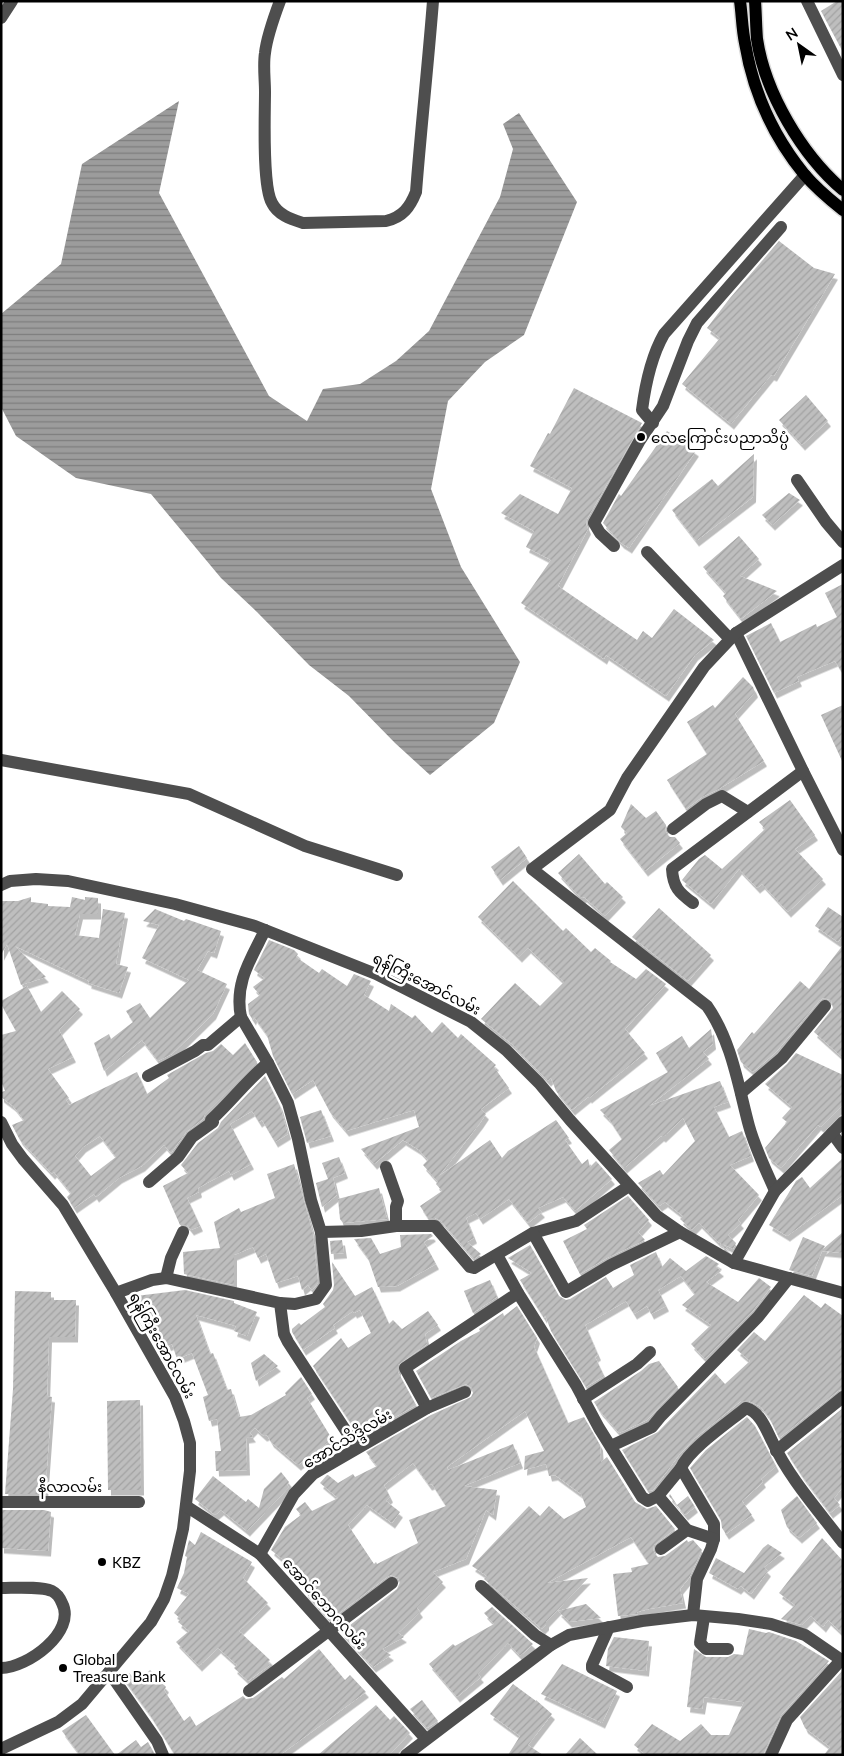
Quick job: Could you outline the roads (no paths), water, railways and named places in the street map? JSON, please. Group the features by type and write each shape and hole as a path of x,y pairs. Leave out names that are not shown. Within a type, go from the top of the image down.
{"main road":[{"path":"740,1 745,43 764,110 790,156 805,175 843,210"},
{"path":"755,1 758,40 779,108 817,164 843,190"}],"street":[{"path":"1,18 12,1"},
{"path":"280,1 265,53 268,193 272,203 280,212 291,219 303,223 394,220 411,204 416,192 433,1"},
{"path":"807,1 843,75"},
{"path":"653,423 642,410 644,394 658,343 805,175"},
{"path":"614,546 600,533 594,523 639,442 663,406 688,341 697,323 781,227"},
{"path":"742,248 756,256"},
{"path":"704,289 718,300"},
{"path":"797,480 826,522 843,542"},
{"path":"647,552 733,636 843,850"},
{"path":"775,1191 749,1128 738,1076 719,1026 706,1006 532,869 610,810 627,778 704,667 733,636 843,565"},
{"path":"1,760 189,794 305,846 397,875"},
{"path":"693,903 678,892 672,870 803,772"},
{"path":"673,829 706,804 722,796 748,812"},
{"name":"ရန်ကြီးအောင်လမ်း","path":"1,885 10,881 36,879 68,881 175,904 265,930 376,974 471,1022 506,1050 539,1082 628,1186 657,1216 680,1232 734,1263 843,1293"},
{"path":"116,1294 152,1280 166,1278 280,1304 294,1304 316,1299 326,1285 321,1232 311,1200 288,1103 268,1063 241,1017 240,1001 243,974 265,930"},
{"path":"741,1093 782,1058 825,1006"},
{"path":"148,1076 196,1052 203,1045 208,1045 241,1017"},
{"path":"149,1182 178,1157 192,1137 212,1122 211,1120 228,1104 252,1076 268,1063"},
{"name":"ရန်ကြီးအောင်လမ်း","path":"1,1122 12,1144 23,1159 63,1205 116,1294 174,1397 184,1421 190,1443 190,1471 186,1506 172,1576 164,1599 151,1622 82,1704 58,1722 1,1749"},
{"path":"734,1263 775,1191 843,1122"},
{"path":"832,1134 843,1148"},
{"path":"386,1167 398,1201 396,1207 396,1226"},
{"path":"321,1232 360,1231 396,1226 434,1226 472,1268 532,1233 576,1221 628,1186"},
{"path":"166,1278 171,1258 183,1232"},
{"path":"532,1233 566,1292 610,1265 680,1232"},
{"path":"497,1255 642,1498 648,1501 658,1496 681,1468 684,1460 746,1408 763,1422 776,1451 796,1482 843,1543"},
{"path":"611,1446 652,1428 661,1416 758,1317 789,1278"},
{"path":"427,1408 405,1368 518,1293"},
{"path":"280,1304 284,1334 288,1342 358,1448"},
{"path":"583,1399 637,1364 650,1352"},
{"name":"အောင်သိဒ္ဒိလမ်း","path":"260,1554 294,1494 313,1474 427,1408 465,1392"},
{"path":"776,1451 843,1397"},
{"path":"681,1468 714,1524 714,1538 711,1549 697,1578 700,1643 706,1649 728,1649"},
{"path":"658,1496 686,1530 714,1538"},
{"name":"နီလာလမ်း","path":"1,1502 139,1502"},
{"name":"အောင်ဘောဂလမ်း","path":"186,1506 260,1554 426,1739"},
{"path":"661,1549 686,1530"},
{"path":"249,1691 392,1583"},
{"path":"481,1586 535,1635 551,1645"},
{"path":"1,1588 54,1592 64,1606 65,1616 62,1626 48,1646 19,1665 1,1668"},
{"path":"406,1755 551,1645 569,1635 642,1621 698,1616 771,1624 805,1635 842,1661 787,1720 771,1755"},
{"path":"609,1627 592,1668 627,1686"},
{"path":"109,1672 157,1741 164,1755"}],"place":[{"name":"လေကြောင်းပညာသိပ္ပံ","path":"641,437"},
{"name":"KBZ","path":"102,1562"},
{"name":"Global Treasure Bank","path":"63,1668"}]}
